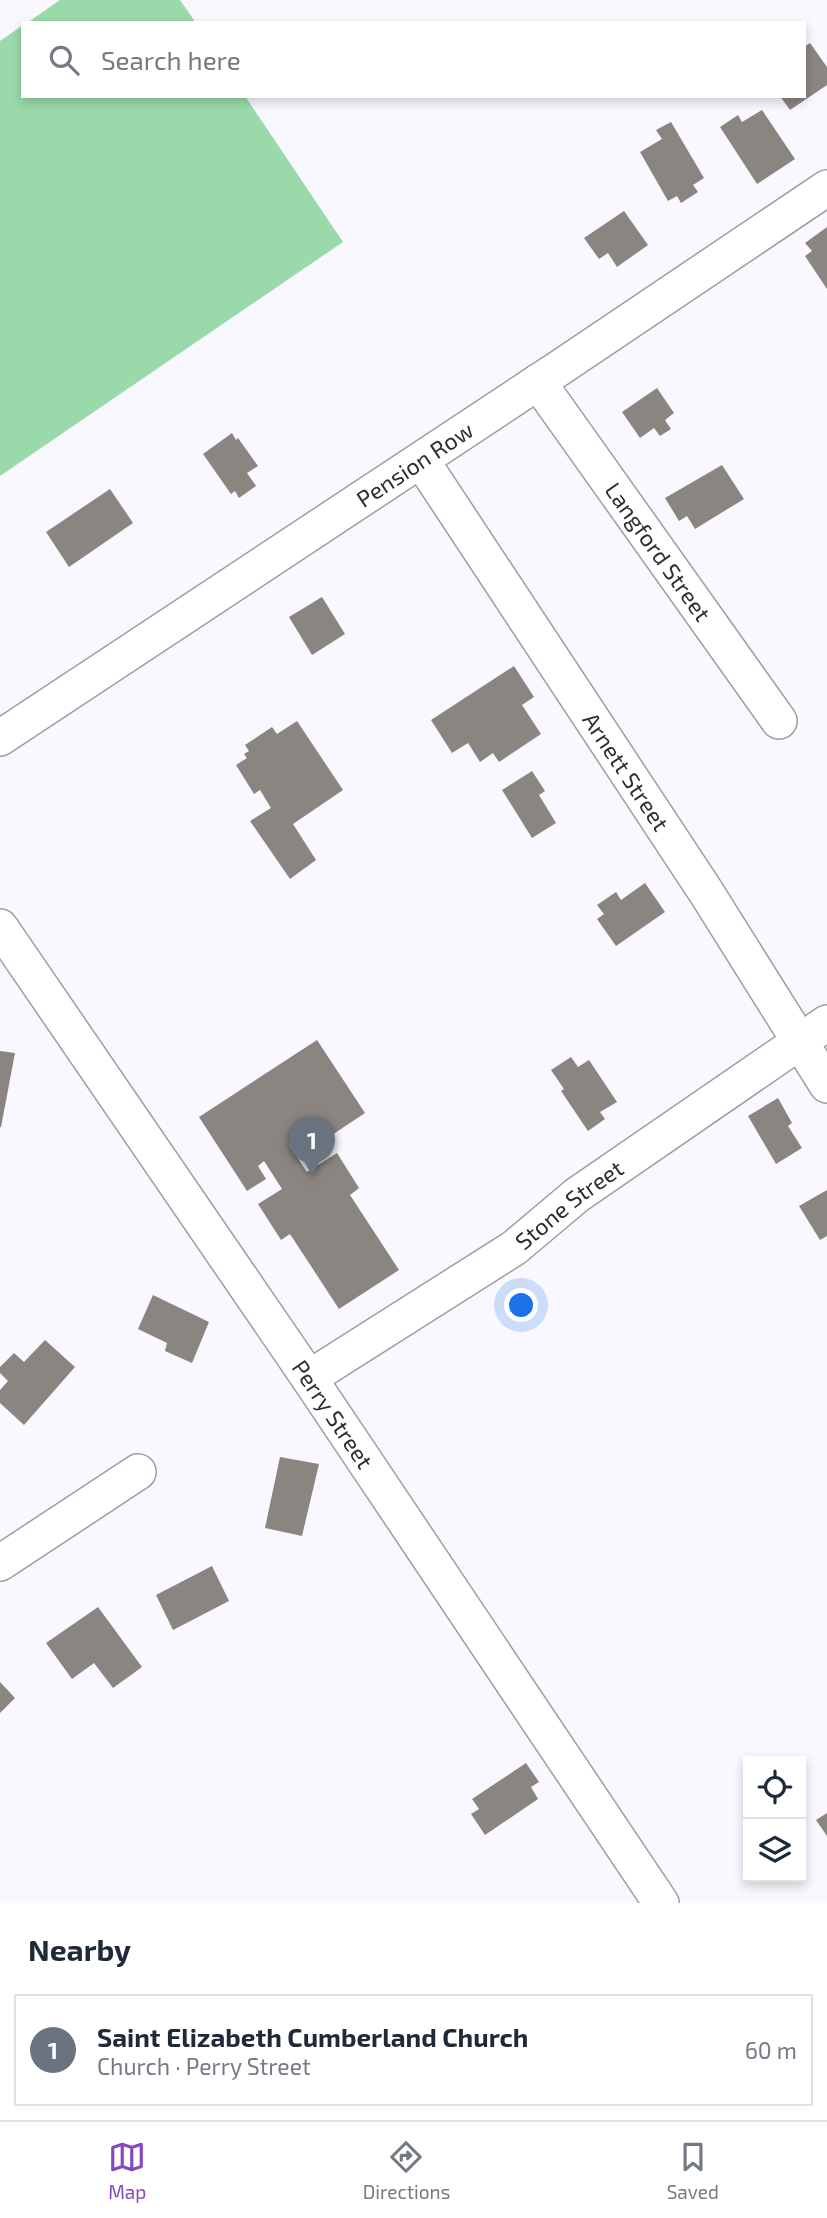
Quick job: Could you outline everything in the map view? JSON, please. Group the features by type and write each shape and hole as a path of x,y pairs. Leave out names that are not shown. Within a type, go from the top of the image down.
{"street":[{"name":"Pension Row","path":"0,738 827,188"},
{"name":"Langford Street","path":"538,382 779,722"},
{"name":"Arnett Street","path":"421,460 706,892 827,1085"},
{"name":"Perry Street","path":"0,926 309,1378 661,1903"},
{"name":"Stone Street","path":"309,1378 514,1248 577,1195 827,1023"},
{"path":"0,1563 138,1472"}],"green space":[{"path":"60,0 180,0 195,21 30,21"},
{"path":"21,26 21,98 246,98 343,242 0,476 0,41"}],"building":[{"path":"810,43 827,67 827,85 790,110 781,98 806,98 806,46"},
{"path":"762,110 795,159 757,184 720,127 738,115 742,122"},
{"path":"671,122 704,178 693,185 698,192 681,203 677,196 668,201 640,152 662,139 656,130"},
{"path":"624,211 648,245 617,267 608,253 599,259 584,238"},
{"path":"827,227 827,289 805,256 812,251 805,243"},
{"path":"657,388 674,413 665,420 671,429 660,436 654,428 640,438 622,412"},
{"path":"232,433 258,466 247,473 256,486 239,498 235,491 231,494 203,454"},
{"path":"722,465 744,499 695,529 687,516 679,521 665,498"},
{"path":"110,489 133,523 69,567 46,532"},
{"path":"322,597 345,634 312,655 289,617"},
{"path":"514,666 534,697 522,705 541,734 499,762 493,753 480,762 468,743 452,753 431,720"},
{"path":"297,721 343,790 293,824 316,860 290,879 250,821 271,808 260,790 254,794 236,765 247,758 244,754 249,751 245,745 272,727 277,734"},
{"path":"532,771 545,791 539,795 556,823 532,838 502,790"},
{"path":"645,883 665,912 616,946 597,919 604,914 597,905 616,892 621,900"},
{"path":"317,1040 365,1113 326,1139 318,1127 289,1145 307,1172 337,1153 359,1188 350,1195 399,1270 339,1309 290,1234 281,1240 258,1204 282,1189 264,1161 258,1166 266,1179 247,1191 199,1117"},
{"path":"0,1051 15,1053 1,1127 0,1127"},
{"path":"571,1057 578,1067 589,1060 617,1102 600,1112 605,1119 588,1131 561,1091 564,1089 551,1070"},
{"path":"778,1098 792,1123 788,1126 802,1148 776,1164 748,1116"},
{"path":"827,1190 827,1236 820,1240 799,1206"},
{"path":"153,1295 209,1322 192,1363 165,1351 167,1343 138,1329"},
{"path":"45,1340 75,1367 24,1425 0,1403 0,1390 8,1381 0,1373 0,1367 14,1353 24,1362"},
{"path":"280,1457 319,1464 302,1536 265,1528"},
{"path":"212,1566 229,1601 173,1630 156,1595"},
{"path":"98,1607 142,1667 113,1688 94,1663 72,1679 46,1643"},
{"path":"0,1682 15,1698 0,1713"},
{"path":"526,1763 539,1782 531,1787 538,1799 485,1835 471,1814 479,1809 472,1799"},
{"path":"827,1813 827,1836 816,1820"}],"place":[{"name":"Saint Elizabeth Cumberland Church","path":"312,1175"}]}
